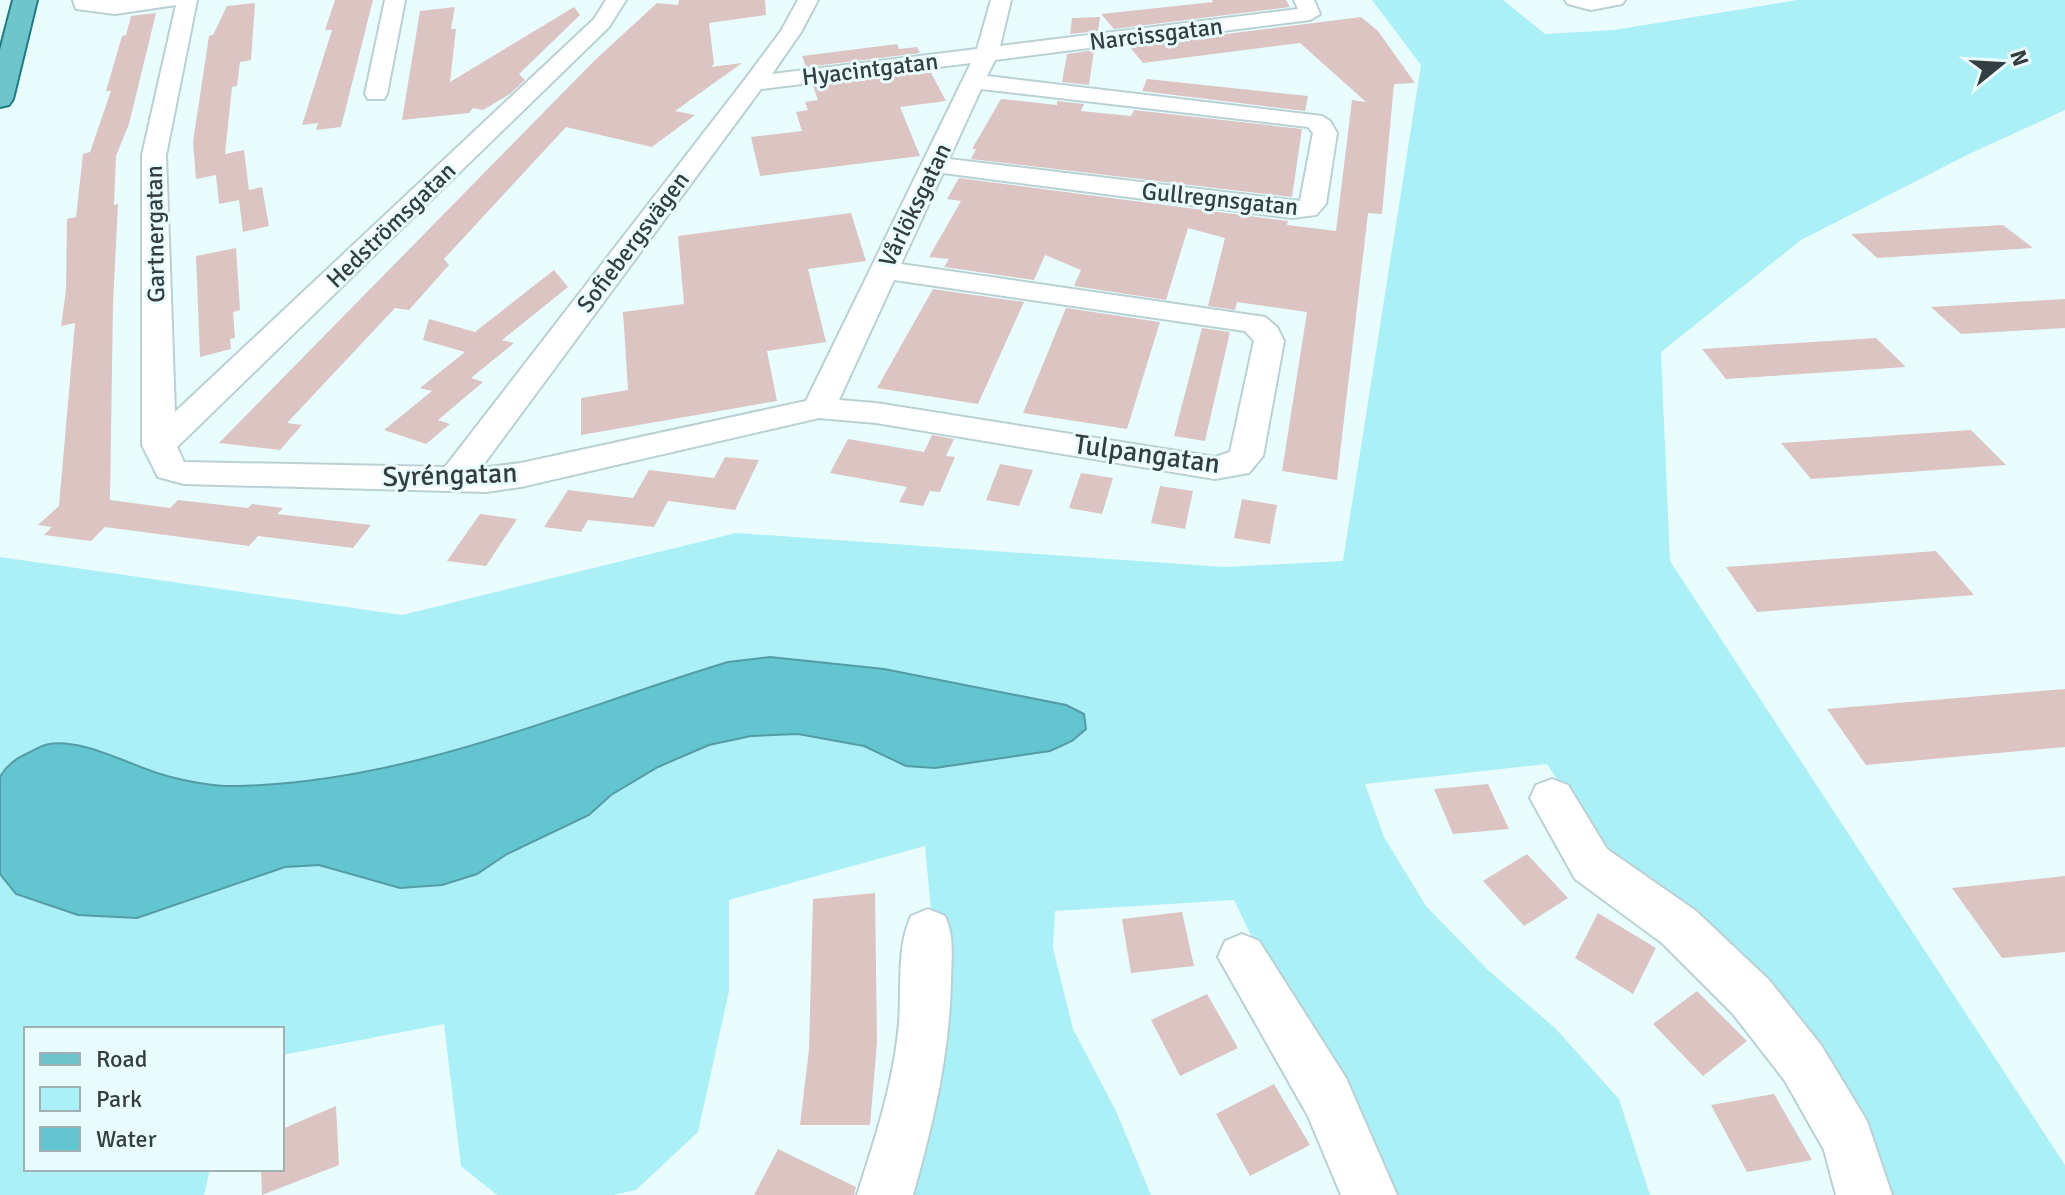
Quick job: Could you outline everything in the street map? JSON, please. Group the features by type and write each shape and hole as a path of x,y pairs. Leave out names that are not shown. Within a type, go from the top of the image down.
{"main road":[{"path":"0,99 25,0"}],"street":[{"path":"83,0 83,5 101,7 173,0"},
{"name":"Gartnergatan","path":"164,457 154,155 187,0"},
{"path":"376,94 395,0"},
{"name":"Hedströmsgatan","path":"164,457 602,23 616,0"},
{"name":"Sofiebergsvägen","path":"453,481 754,83 791,32 808,0"},
{"name":"Vårlöksgatan","path":"819,408 986,55 999,17 1001,0"},
{"name":"Narcissgatan","path":"986,55 1310,14 1304,0"},
{"path":"1575,0 1586,4 1615,0"},
{"path":"1107,96 1111,40"},
{"name":"Hyacintgatan","path":"754,83 986,55"},
{"name":"Gullregnsgatan","path":"935,165 1298,211 1313,204 1325,133 1318,123 974,81"},
{"name":"Tulpangatan","path":"819,408 876,413 1215,468 1237,465 1246,456 1269,341 1266,333 1254,323 884,270"},
{"name":"Syréngatan","path":"164,457 184,473 453,481 521,475 819,408"},
{"path":"1552,798 1591,864 1679,927 1760,1008 1803,1063 1848,1140 1864,1195"},
{"path":"885,1195 910,1111 924,1033 928,932"},
{"path":"1242,957 1327,1097 1369,1195"}],"green space":[{"path":"1372,0 1503,0 1545,34 1614,30 1798,0 2065,0 2065,110 1969,154 1801,240 1661,352 1670,561 2065,1165 2065,1195 1883,1195 1603,850 1547,764 1365,784 1384,837 1426,906 1488,970 1556,1029 1619,1099 1650,1195 1385,1195 1290,1016 1234,900 1055,911 1053,948 1073,1029 1116,1111 1151,1195 904,1195 938,986 925,846 729,900 729,991 698,1132 636,1190 613,1195 497,1195 461,1166 444,1024 284,1055 284,1027 24,1027 24,1171 210,1171 204,1195 0,1195 0,557 402,615 736,533 1224,567 1343,561 1421,65"}],"water":[{"path":"770,657 884,669 1066,705 1084,714 1086,729 1072,741 1050,751 935,768 906,766 864,746 798,734 751,736 709,745 658,767 611,795 589,815 507,854 477,874 442,885 400,888 319,865 285,867 137,918 78,915 16,894 0,874 0,777 15,761 46,745 63,743 78,746 157,773 203,784 236,786 300,782 425,758 728,662"}],"building":[{"path":"335,0 373,0 341,127 316,130 318,123 302,125 332,30 325,30"},
{"path":"679,0 765,0 766,15 709,23 714,64 711,67 742,63 675,111 695,115 652,147 566,127 444,259 449,265 409,310 395,308 287,423 302,425 280,450 219,443 595,60 657,3 678,5"},
{"path":"1286,0 1290,7 1114,29 1101,14 1213,2"},
{"path":"255,3 251,60 240,62 237,86 232,87 225,154 244,150 249,190 262,187 269,226 243,232 239,200 219,204 216,175 196,179 193,142 209,36 213,35 227,6"},
{"path":"455,7 451,29 456,29 450,82 574,7 580,15 519,74 525,80 510,94 483,110 473,108 469,113 402,120 420,11"},
{"path":"156,13 129,124 116,156 114,205 118,204 110,500 170,508 178,500 248,508 252,504 283,508 277,514 371,525 353,548 258,536 249,546 105,527 91,541 44,535 52,527 38,525 59,506 75,323 61,326 66,290 67,219 76,217 83,154 90,152 111,91 106,91 122,36 126,35 131,16"},
{"path":"1100,17 1098,31 1070,34 1072,18"},
{"path":"1361,17 1378,31 1415,83 1394,84 1382,214 1368,213 1337,480 1282,471 1307,312 1237,302 1235,310 1208,306 1225,238 1188,228 1166,300 1074,286 1081,270 1045,255 1034,280 944,267 949,259 929,257 961,201 947,199 959,178 1288,221 1287,225 1336,231 1352,100 1366,102 1300,43 1143,63 1129,46"},
{"path":"897,44 899,49 917,47 920,53 806,67 802,56"},
{"path":"1094,50 1089,85 1062,82 1067,54"},
{"path":"930,71 946,101 900,107 920,156 760,176 751,137 802,131 796,112 808,110 805,102 818,100 813,86"},
{"path":"1147,79 1308,96 1305,111 1142,91"},
{"path":"1001,99 1057,105 1057,101 1084,104 1081,111 1131,116 1134,110 1302,129 1292,197 971,159 976,149 972,149"},
{"path":"851,213 866,261 808,269 826,342 767,351 777,401 581,435 581,398 628,390 623,312 684,304 678,236"},
{"path":"2003,225 2033,248 1877,258 1851,234"},
{"path":"236,248 240,310 233,312 235,338 230,339 231,349 200,357 196,256"},
{"path":"554,270 568,287 502,340 514,343 471,378 483,382 438,420 450,424 426,444 384,430 432,391 420,388 465,352 423,340 429,319 475,332"},
{"path":"933,289 1024,302 978,404 877,388"},
{"path":"2065,299 2065,328 1961,334 1931,307"},
{"path":"1066,308 1160,322 1127,429 1023,413"},
{"path":"1202,328 1230,332 1205,441 1174,436"},
{"path":"1876,338 1906,367 1726,379 1702,349"},
{"path":"1971,430 2006,465 1811,479 1781,443"},
{"path":"932,435 954,439 946,456 955,457 940,492 930,491 923,506 899,502 907,487 830,473 848,439 924,452"},
{"path":"725,457 759,460 735,510 668,501 654,527 588,520 581,532 544,527 568,490 633,498 649,470 714,478"},
{"path":"1000,464 1033,470 1019,506 986,500"},
{"path":"1081,473 1113,478 1102,514 1069,508"},
{"path":"1160,486 1193,491 1185,529 1151,523"},
{"path":"1242,499 1277,505 1270,544 1234,538"},
{"path":"480,514 517,519 486,566 447,561"},
{"path":"1936,551 1974,595 1757,612 1726,567"},
{"path":"2065,689 2065,747 1866,765 1827,709"},
{"path":"1488,784 1509,829 1453,834 1434,789"},
{"path":"1527,854 1568,898 1524,926 1483,881"},
{"path":"2065,876 2065,952 2002,958 1952,888"},
{"path":"875,893 877,1042 870,1125 800,1125 809,1049 813,899"},
{"path":"1182,912 1194,966 1131,973 1122,919"},
{"path":"1598,913 1656,948 1633,994 1575,958"},
{"path":"1697,991 1747,1041 1703,1076 1653,1024"},
{"path":"1207,994 1238,1048 1180,1076 1151,1020"},
{"path":"1274,1084 1310,1145 1250,1176 1216,1114"},
{"path":"1774,1094 1812,1160 1747,1172 1711,1105"},
{"path":"336,1106 339,1165 262,1195 261,1171 284,1171 284,1128"},
{"path":"778,1149 856,1187 854,1195 754,1195"}]}
